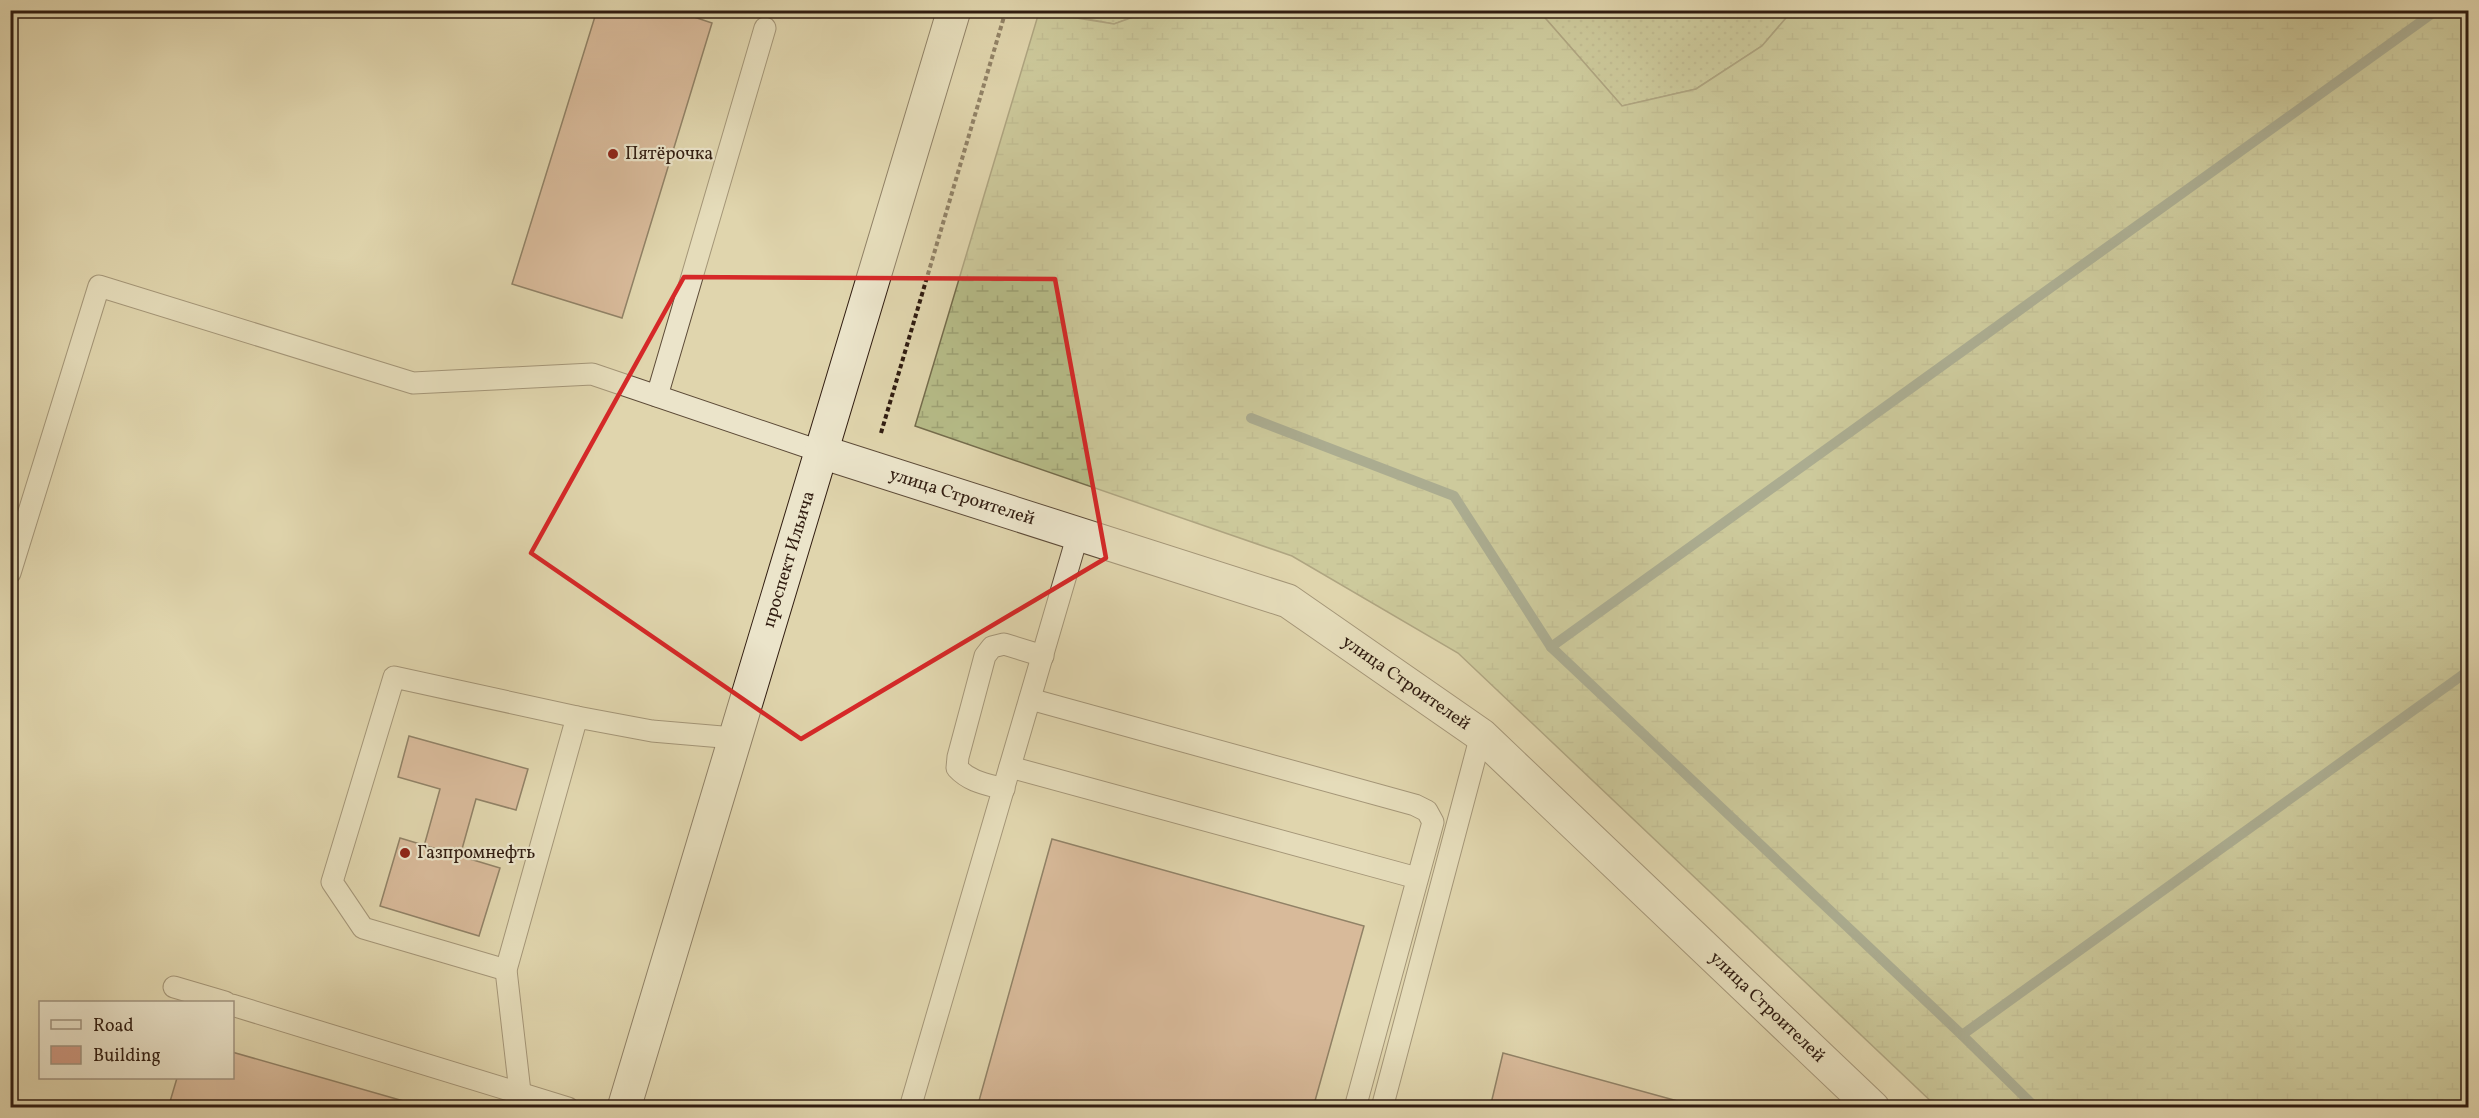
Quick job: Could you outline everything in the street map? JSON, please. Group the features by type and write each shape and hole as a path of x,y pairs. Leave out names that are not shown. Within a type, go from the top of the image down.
{"street":[{"name":"проспект Ильича","path":"624,1107 954,10"},
{"name":"улица Строителей","path":"822,452 1288,601 1481,735 1873,1107"}],"lane":[{"path":"657,396 765,28"},
{"path":"10,573 99,286 412,383 592,374 822,452"},
{"path":"910,1107 1078,534"},
{"path":"1004,789 978,783 964,776 957,768 985,656 992,647 1004,644 1043,656"},
{"path":"506,970 363,928 333,882 394,677 652,731 734,738"},
{"path":"1030,699 1415,805 1427,812 1433,822 1354,1107"},
{"path":"520,1092 506,970 577,717"},
{"path":"1382,1107 1481,735"},
{"path":"1010,767 1417,878"},
{"path":"174,987 222,1001"},
{"path":"234,1006 568,1107"}],"path":[{"path":"871,467 1006,10"}],"highlighted area":[{"path":"684,277 1055,279 1106,558 801,739 531,553"}],"green space":[{"path":"1039,10 1150,11 1114,24"},
{"path":"1150,11 1539,11 1622,106 1696,89 1762,46 1792,11 2468,11 2468,1107 1937,1107 1458,653 1292,556 915,426 1039,12 1114,24"},
{"path":"1539,11 1792,11 1762,46 1696,89 1622,106"}],"building":[{"name":"Пятёрочка","path":"597,10 673,10 712,23 622,318 512,284"},
{"path":"409,736 528,769 516,810 476,799 455,874 419,864 440,789 398,777"},
{"path":"400,838 500,868 479,936 380,906"},
{"path":"1052,839 1364,926 1313,1108 977,1108"},
{"path":"234,1053 428,1108 180,1108 169,1105 177,1079 234,1079"},
{"path":"1503,1053 1703,1108 1490,1108"}],"waterway":[{"path":"1551,647 2437,10"},
{"path":"1251,418 1454,496 1551,647 1962,1035 2036,1108"},
{"path":"1962,1035 2468,671"}],"place":[{"name":"Пятёрочка","path":"613,154"},
{"name":"Газпромнефть","path":"405,853"}]}
